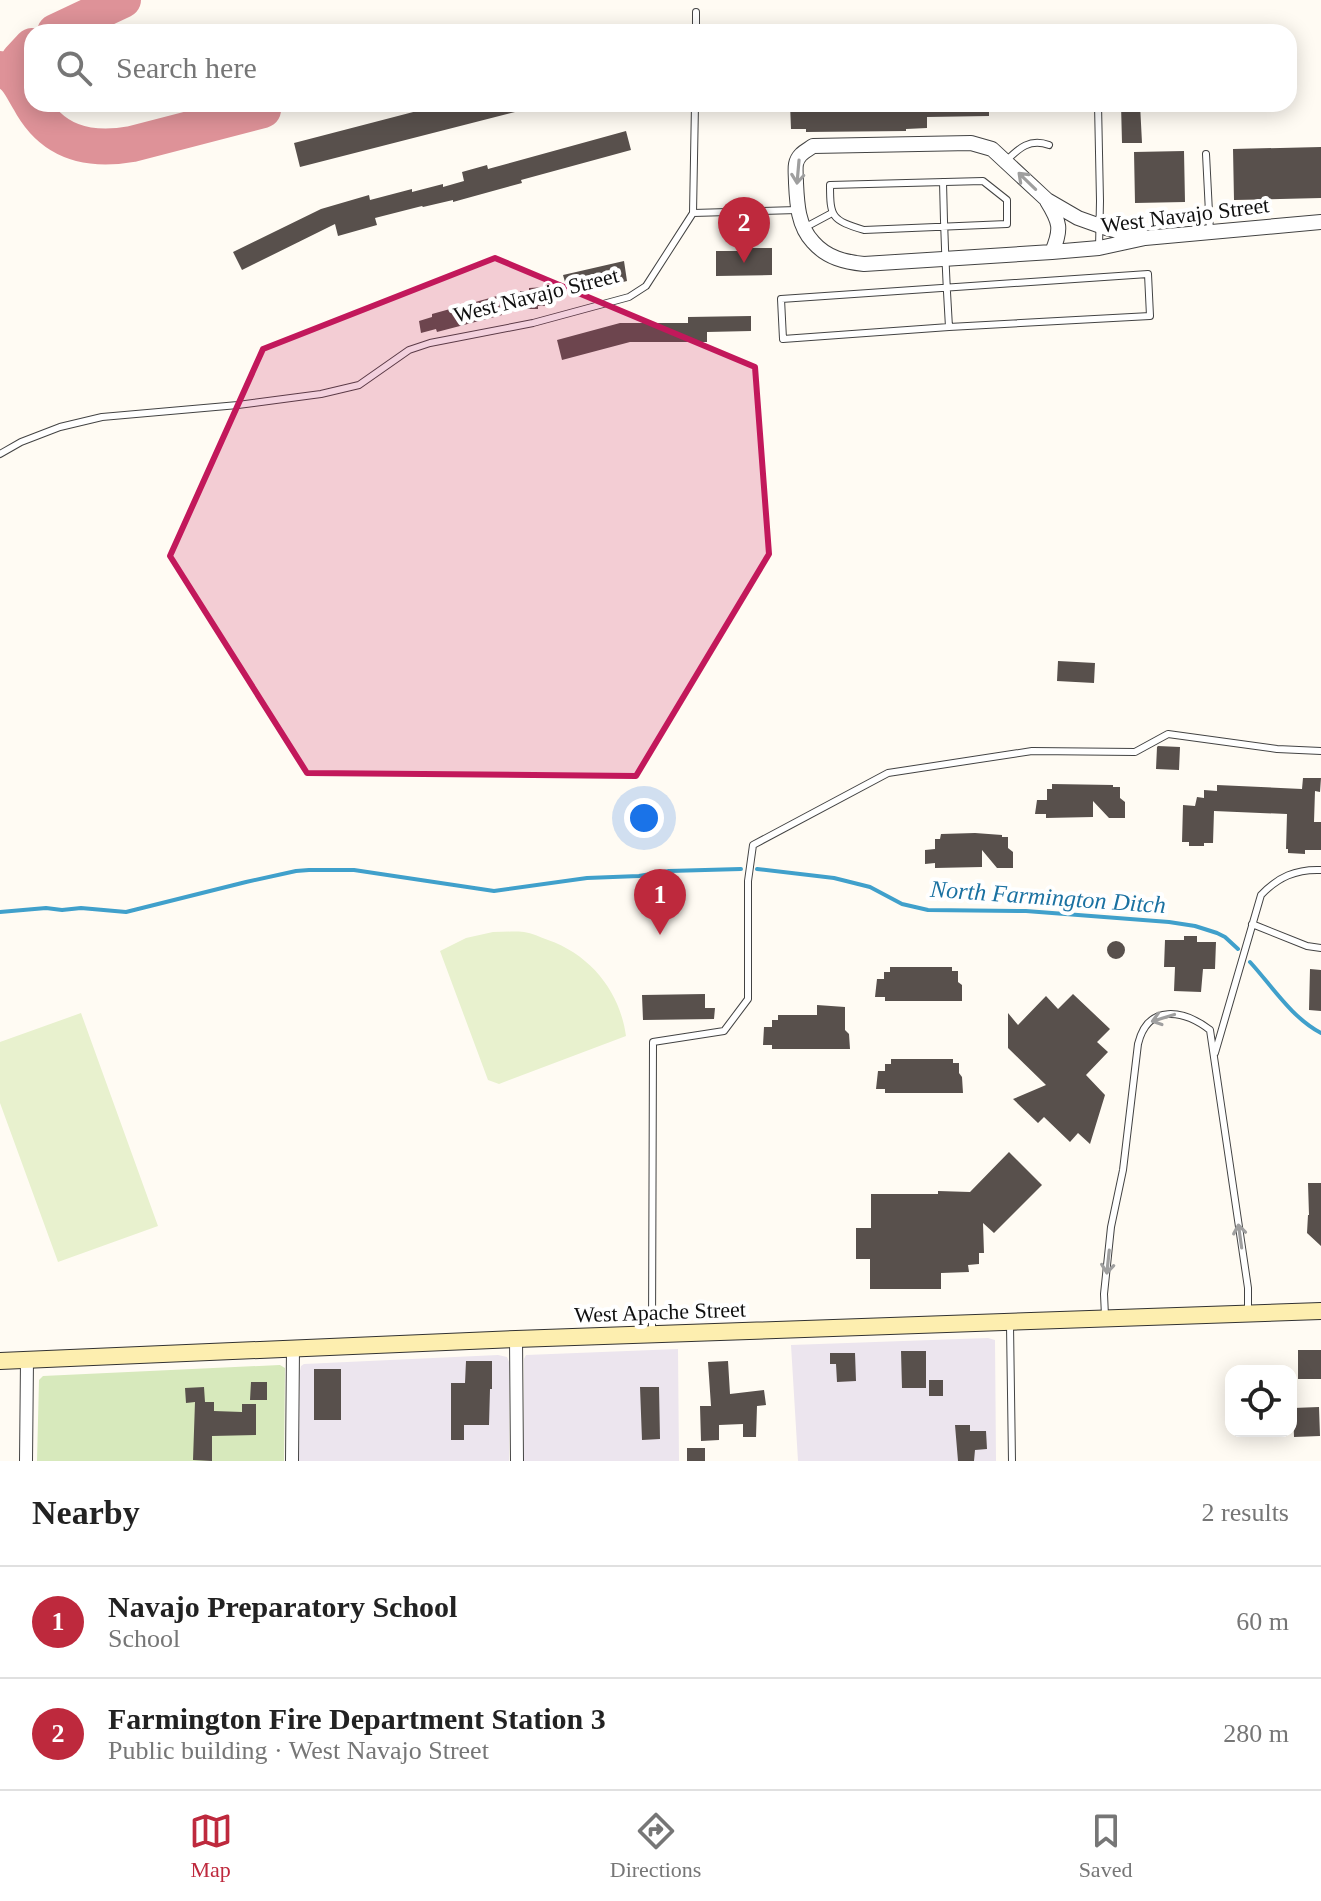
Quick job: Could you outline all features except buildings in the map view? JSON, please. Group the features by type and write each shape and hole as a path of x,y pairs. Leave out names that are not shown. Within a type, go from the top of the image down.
{"main road":[{"name":"West Apache Street","path":"0,1361 516,1339 1321,1311"}],"street":[{"path":"797,210 796,163 803,152 813,146 971,143 992,149 1047,200 1078,218 1145,238"},
{"path":"1047,200 1059,227 1052,252"},
{"name":"West Navajo Street","path":"797,210 813,242 827,254 843,262 864,264 1099,248 1145,238 1321,222"},
{"path":"516,1339 517,1461"},
{"path":"292,1461 293,1348"},
{"path":"26,1461 27,1360"}],"lane":[{"path":"696,12 696,24"},
{"path":"695,112 693,213 797,210"},
{"path":"1098,112 1099,248"},
{"path":"1006,161 1027,144 1049,145"},
{"path":"1206,154 1210,232"},
{"path":"983,181 1007,200 1007,224 864,230 845,224 832,213 830,206 830,185 943,182 983,181"},
{"path":"943,182 949,327"},
{"name":"West Navajo Street","path":"0,454 60,427 102,417 238,405 321,394 359,385 409,350 430,343 533,323 629,297 646,286 693,213"},
{"path":"804,228 832,213"},
{"path":"1148,274 1150,316 949,327 783,339 781,299 1148,274"},
{"path":"652,1335 653,1042 724,1031 748,999 748,881 753,845 888,773 1032,751 1135,752 1168,734 1277,749 1321,751"},
{"path":"1214,1056 1261,895 1273,882 1288,874 1321,870"},
{"path":"1252,924 1307,946 1321,948"},
{"path":"1105,1318 1104,1294 1111,1227 1123,1170 1138,1044 1147,1024 1165,1015 1183,1015 1210,1030 1248,1288 1248,1313"},
{"path":"1010,1321 1012,1461"}],"highlighted area":[{"path":"495,258 755,367 769,554 636,776 307,773 170,556 263,349"}],"shaded area":[{"path":"995,1340 996,1461 798,1461 791,1345"},
{"path":"678,1349 679,1461 524,1461 526,1355"},
{"path":"507,1357 509,1362 509,1461 299,1461 300,1371 304,1364"}],"green space":[{"path":"493,932 530,933 563,947 590,965 610,990 623,1020 626,1036 499,1084 488,1080 440,951 466,938"},
{"path":"81,1013 158,1226 58,1262 0,1103 0,1042"},
{"path":"280,1365 285,1368 284,1461 37,1461 39,1380 43,1376"}],"waterway":[{"name":"North Farmington Ditch","path":"0,912 46,908 126,912 309,870 354,870 494,891 587,878 741,869"},
{"name":"North Farmington Ditch","path":"757,869 834,878 870,887 902,904 928,910 1026,911 1195,926 1225,937 1238,949"},
{"name":"North Farmington Ditch","path":"1250,962 1292,1010 1321,1033"}],"taxiway":[{"path":"72,24 123,0"},
{"path":"19,81 19,60 24,55"},
{"path":"0,69 18,81 24,91"},
{"path":"37,112 48,126 72,141 100,146 132,144 255,112"}],"place":[{"name":"Farmington Fire Department Station 3","path":"744,263"},
{"name":"Navajo Preparatory School","path":"660,935"}]}
